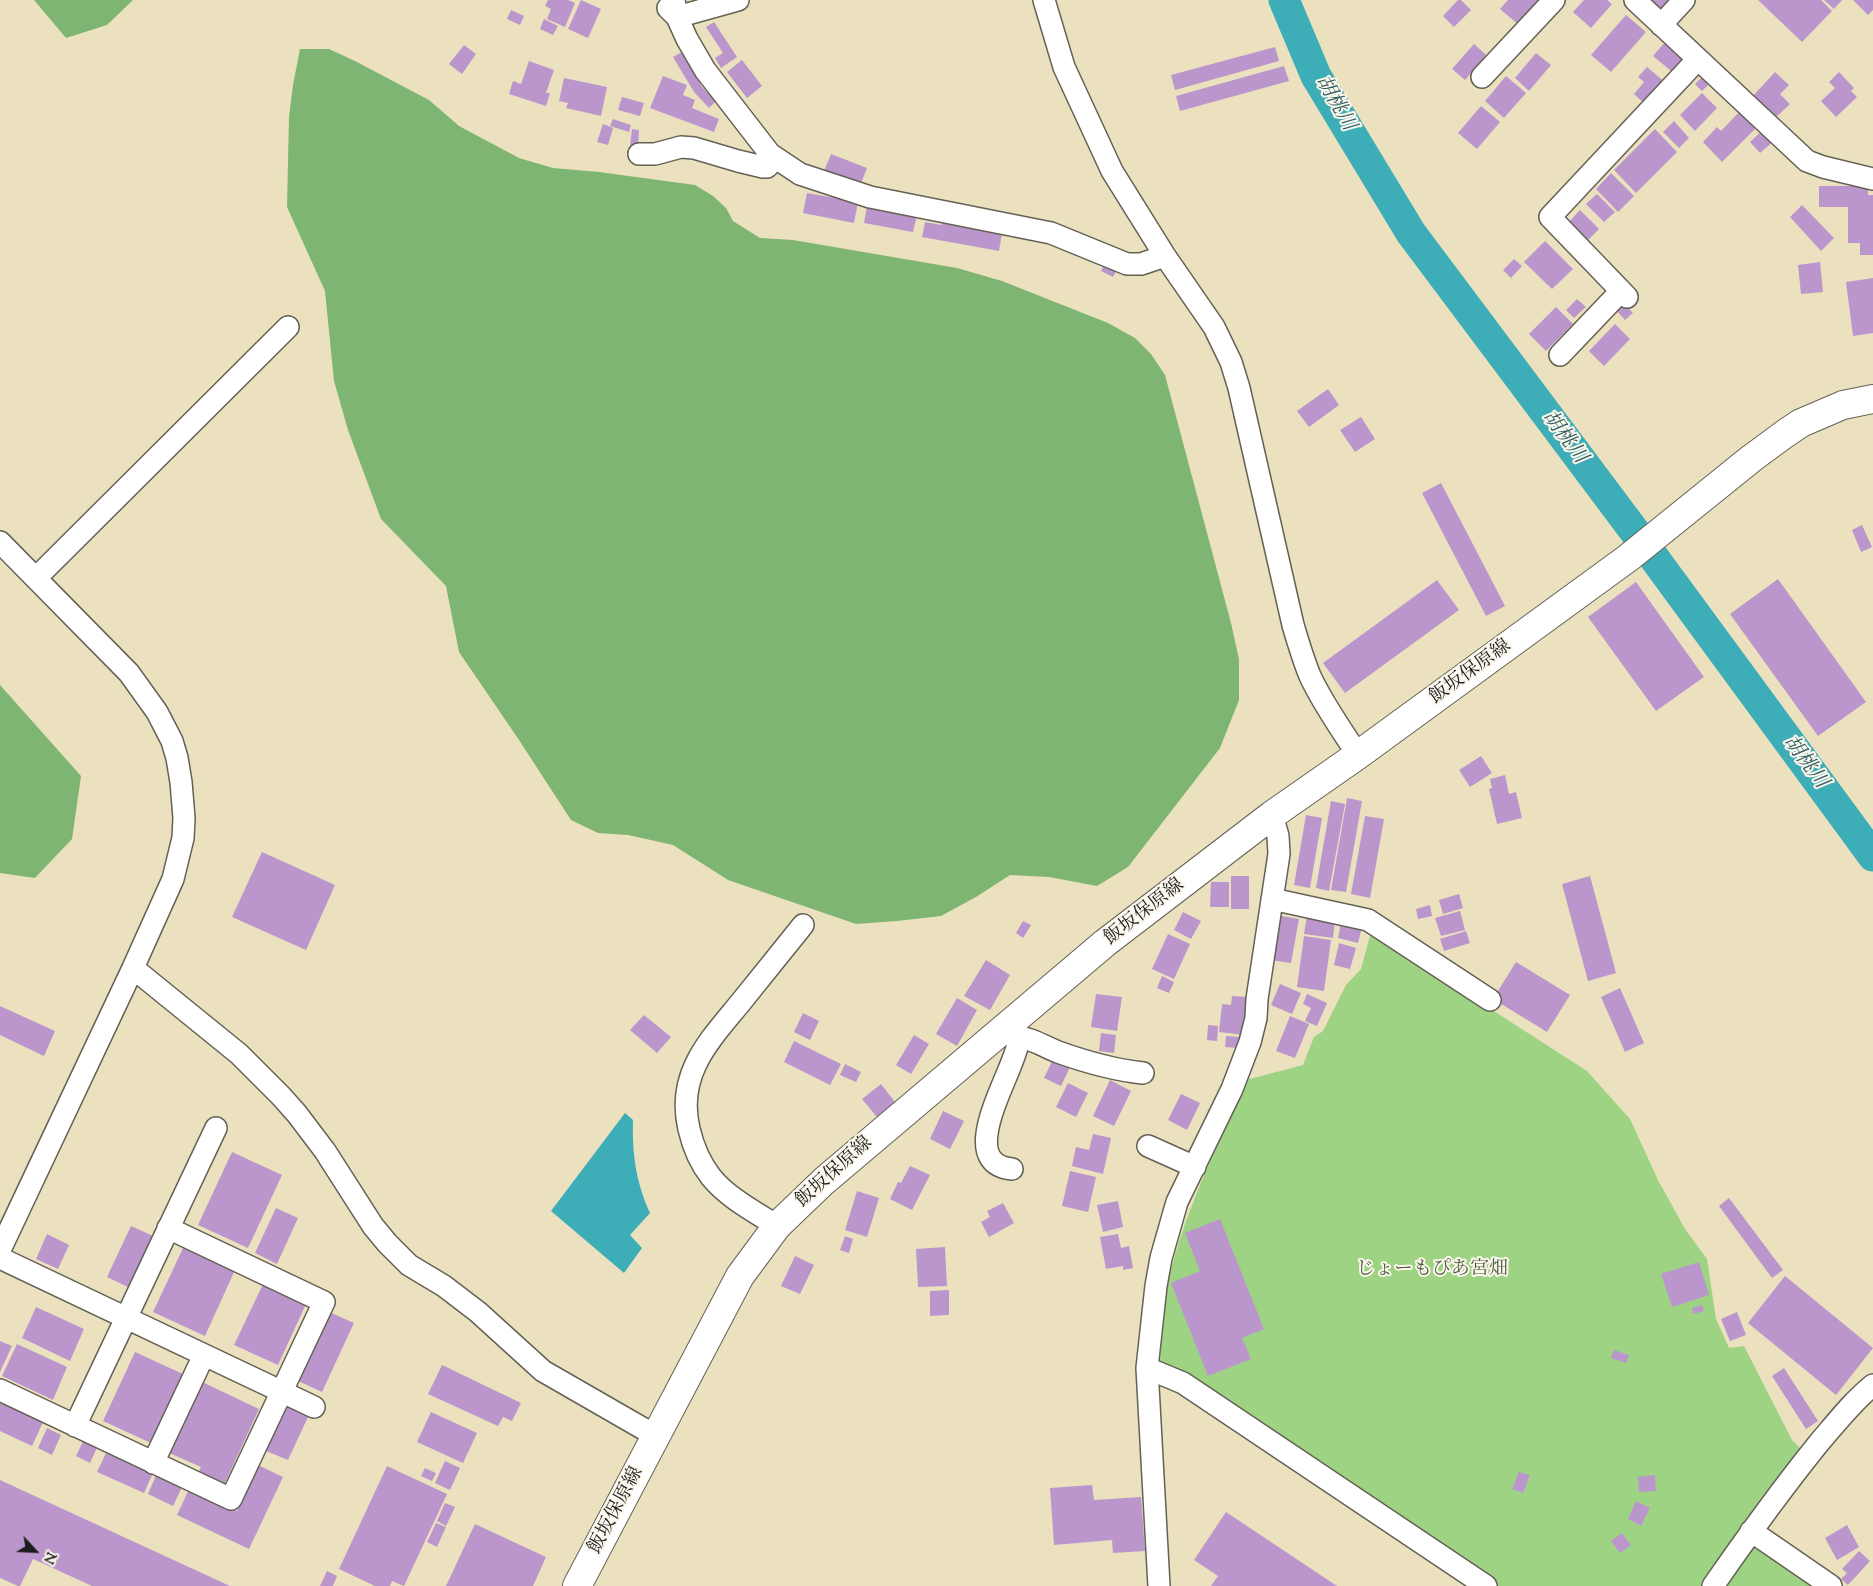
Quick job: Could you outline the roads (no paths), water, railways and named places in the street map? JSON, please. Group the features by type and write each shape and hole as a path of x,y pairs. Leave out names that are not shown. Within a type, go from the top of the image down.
{"main road":[{"name":"飯坂保原線","path":"577,1586 740,1276 778,1226 824,1180 1014,1029 1106,943 1272,815 1358,755 1628,558 1752,458 1801,424 1843,405 1873,399"}],"street":[{"path":"661,0 676,9 687,39 705,70 770,154 800,174 870,197 1051,232 1127,264 1141,264 1165,256"},
{"path":"676,9 738,0"},
{"path":"1044,0 1064,67 1088,121 1124,191 1165,256 1214,327 1231,362 1239,388 1293,625 1301,652 1310,676 1358,755"},
{"path":"1482,77 1554,0"},
{"path":"1635,0 1807,161 1823,167 1873,179"},
{"path":"1661,25 1684,0"},
{"path":"1560,356 1624,294 1550,217 1698,59"},
{"path":"638,154 655,154 681,147 694,148 763,167 767,167 776,158"},
{"path":"36,578 288,327"},
{"path":"0,542 130,673 157,712 172,742 181,782 184,818 183,838 173,879 0,1250"},
{"path":"1159,1586 1147,1368 1154,1300 1161,1258 1177,1202 1232,1089 1250,1042 1256,1018 1257,998 1279,854 1278,836 1272,815"},
{"path":"1272,899 1368,920 1490,1000"},
{"path":"778,1226 731,1195 711,1176 699,1158 692,1140 686,1118 686,1099 692,1071 707,1044 803,925"},
{"path":"133,968 239,1054 281,1096 325,1151 373,1226 409,1265 444,1286 478,1312 543,1371 656,1436"},
{"path":"1014,1029 1024,1037 1058,1052 1099,1065 1143,1073"},
{"path":"1012,1169 998,1166 992,1162 988,1156 987,1145 992,1113 1002,1083 1015,1054 1014,1029"},
{"path":"75,1426 216,1128"},
{"path":"1148,1146 1195,1167"},
{"path":"0,1390 231,1499 324,1302 168,1228"},
{"path":"0,1258 314,1407"},
{"path":"153,1463 204,1355"},
{"path":"1147,1368 1183,1382 1486,1586"},
{"path":"1713,1586 1751,1531 1845,1412 1873,1385"},
{"path":"1751,1531 1831,1586"}],"water":[{"path":"625,1113 633,1120 633,1145 636,1168 641,1190 650,1213 630,1235 642,1248 624,1273 551,1211"}],"waterway":[{"name":"胡桃川","path":"1284,0 1316,76 1411,233 1641,540 1873,856"}],"park label":[{"name":"じょーもぴあ宮畑","path":"1432,1271"}]}
